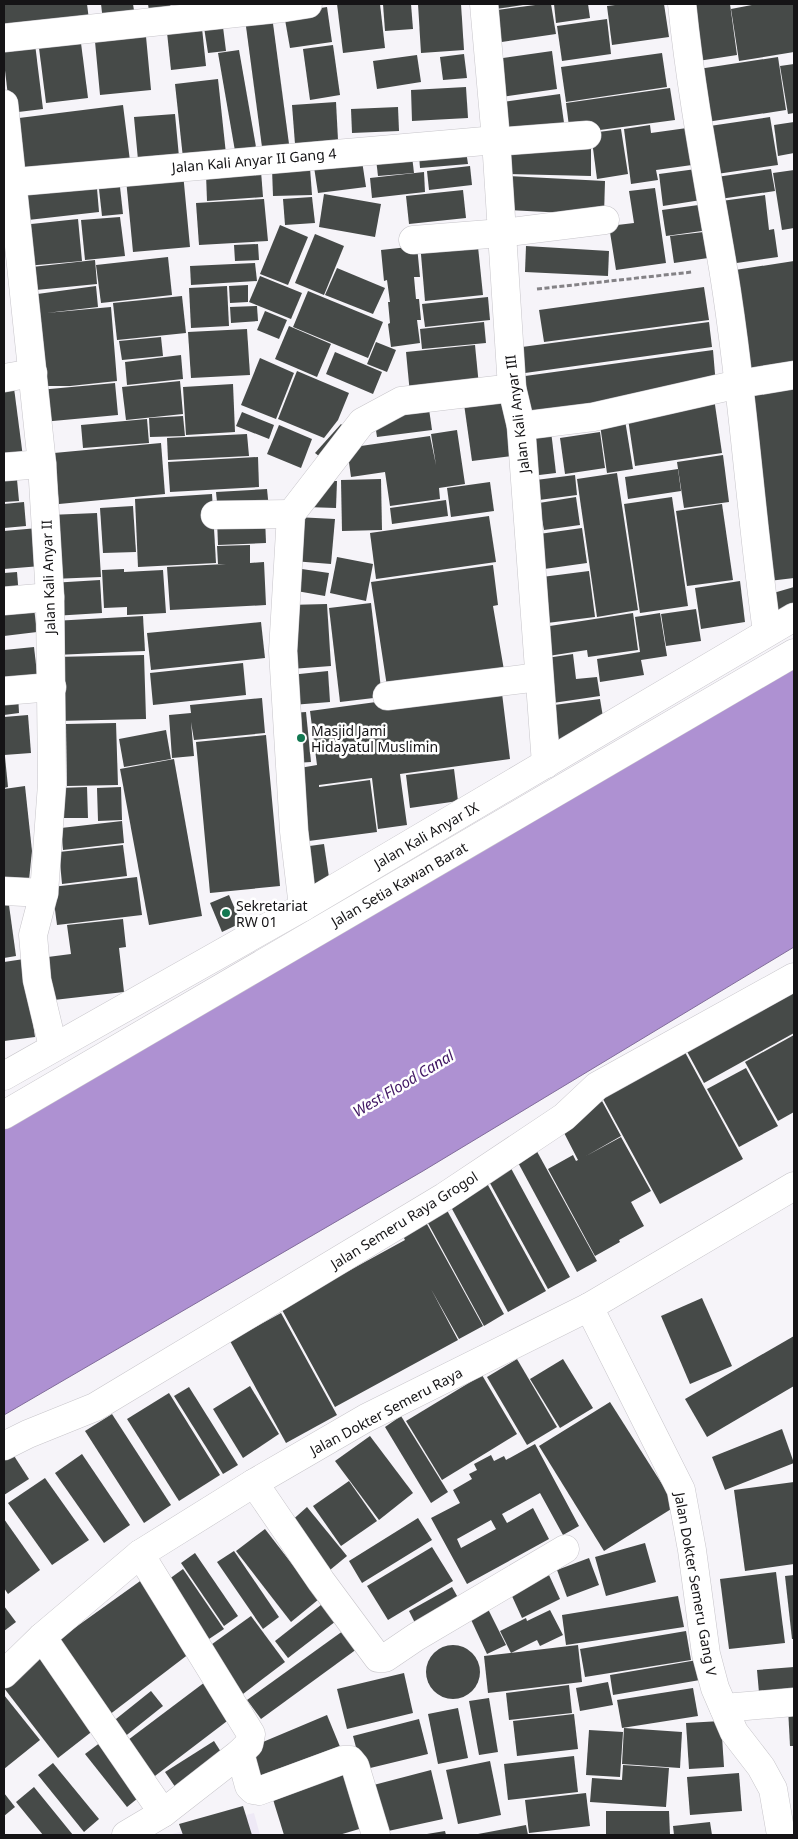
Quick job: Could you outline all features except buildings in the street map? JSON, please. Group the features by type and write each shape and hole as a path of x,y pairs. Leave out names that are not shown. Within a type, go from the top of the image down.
{"street":[{"path":"4,38 308,4"},
{"name":"Jalan Kali Anyar III","path":"484,4 496,141 512,388 521,426 546,764"},
{"path":"682,4 686,47 723,268 739,384 758,566 767,632"},
{"name":"Jalan Kali Anyar II","path":"4,104 8,182 33,373 42,464 50,597 52,784 44,893 34,935 37,980 53,1048"},
{"name":"Jalan Kali Anyar II Gang 4","path":"8,182 496,141 587,136"},
{"path":"413,240 502,233 605,220"},
{"path":"4,378 33,373"},
{"path":"521,426 593,417 739,384 794,374"},
{"path":"303,908 294,831 283,651 291,514 362,422 401,402 512,388"},
{"path":"4,467 42,464"},
{"path":"215,515 291,514"},
{"path":"4,601 50,597"},
{"name":"Jalan Kali Anyar IX","path":"4,1076 303,908 794,617"},
{"name":"Jalan Setia Kawan Barat","path":"4,1115 794,653"},
{"path":"387,696 539,677"},
{"path":"4,691 52,687"},
{"path":"4,891 44,893"},
{"name":"Jalan Semeru Raya Grogol","path":"4,1446 95,1406 444,1197 564,1117 597,1086 794,977"},
{"name":"Jalan Dokter Semeru Raya","path":"4,1674 42,1637 140,1554 254,1483 366,1418 588,1307 794,1186"},
{"name":"Jalan Dokter Semeru Gang V","path":"588,1307 681,1490 692,1550 706,1654 714,1688 734,1732 761,1767 773,1789 781,1835"},
{"path":"254,1483 378,1658 385,1658 416,1637 565,1549"},
{"path":"126,1835 163,1813 240,1753 249,1744 251,1734 140,1554"},
{"path":"42,1637 163,1813"},
{"path":"724,1708 794,1702"},
{"path":"240,1753 249,1786 253,1790 259,1791 343,1760 350,1760 355,1766 376,1835"}],"path":[{"path":"507,292 723,268"}],"shaded area":[{"path":"254,1813 260,1835 168,1835"}],"water":[{"name":"West Flood Canal","path":"794,656 794,947 423,1171 4,1415 4,1129"}],"place":[{"name":"Masjid Jami Hidayatul Muslimin","path":"301,738"},
{"name":"Sekretariat RW 01","path":"226,913"}]}
